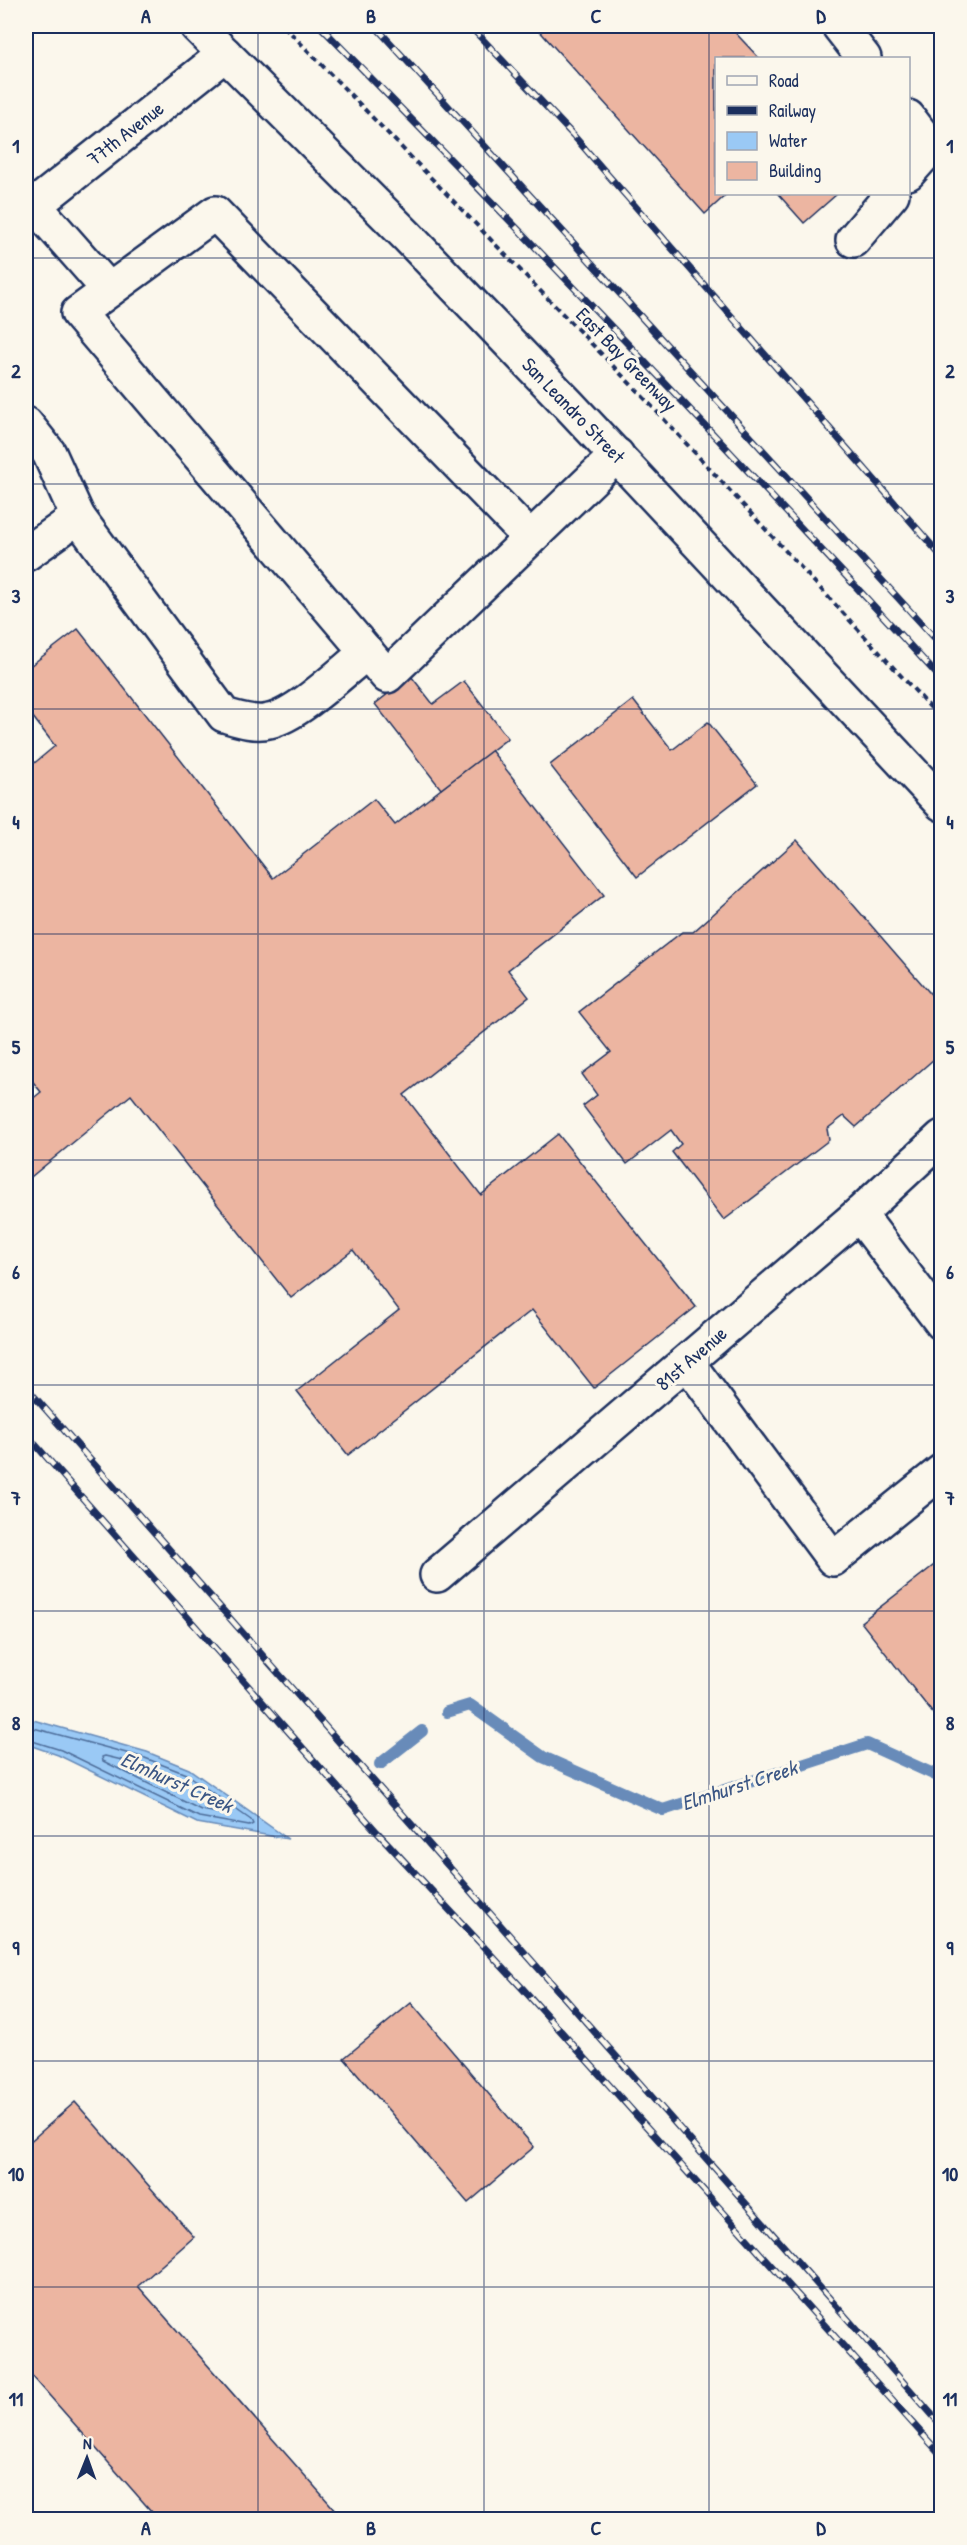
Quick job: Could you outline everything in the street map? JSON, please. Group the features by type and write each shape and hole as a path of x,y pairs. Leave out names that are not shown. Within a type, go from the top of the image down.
{"main road":[{"name":"San Leandro Street","path":"197,26 415,244 617,455 942,804"},
{"path":"839,26 863,57"},
{"name":"77th Avenue","path":"30,208 225,54"},
{"path":"910,118 931,147 910,172"},
{"path":"853,240 890,195"},
{"path":"30,208 109,290"},
{"path":"530,538 215,213 78,313 387,676 617,455"},
{"path":"26,424 49,453 78,517 224,715 244,721 269,722 295,710 367,652"},
{"path":"26,554 78,517"},
{"name":"81st Avenue","path":"436,1575 859,1214 942,1137"},
{"path":"859,1214 942,1323"},
{"path":"687,1362 833,1558 942,1471"}],"path":[{"name":"East Bay Greenway","path":"284,26 646,400 942,720"}],"water":[{"path":"26,1718 147,1752 189,1769 288,1839 197,1823 58,1755 26,1744"}],"building":[{"path":"535,26 729,26 758,57 715,57 715,195 726,195 705,214"},
{"path":"779,195 836,195 804,223"},
{"path":"78,629 273,878 374,799 395,825 491,750 604,895 508,970 529,997 404,1095 481,1195 558,1134 696,1307 594,1388 532,1310 348,1455 297,1391 399,1310 353,1250 291,1298 131,1095 26,1181 26,1104 41,1092 26,1073 26,770 55,746 26,708 26,669"},
{"path":"411,676 433,704 464,681 508,738 441,789 375,704"},
{"path":"633,700 672,750 708,722 757,784 637,877 550,765"},
{"path":"797,840 942,1007 942,1052 856,1127 844,1116 827,1129 829,1140 724,1220 672,1152 681,1144 671,1130 627,1164 583,1106 597,1095 582,1074 611,1052 579,1012 682,932 693,932"},
{"path":"942,1559 942,1717 938,1720 861,1622"},
{"path":"411,2003 534,2147 468,2203 344,2058"},
{"path":"75,2102 194,2237 138,2286 344,2520 159,2520 26,2369 26,2145"}],"waterway":[{"name":"Elmhurst Creek","path":"447,1712 470,1705 543,1757 663,1810 867,1744 942,1778"},
{"name":"Elmhurst Creek","path":"380,1764 422,1731"}],"railway":[{"path":"320,26 634,350 942,680"},
{"path":"375,26 942,646"},
{"path":"470,26 573,135 942,557"},
{"path":"26,1387 942,2426"},
{"path":"26,1434 377,1832 523,1989 942,2456"}]}
